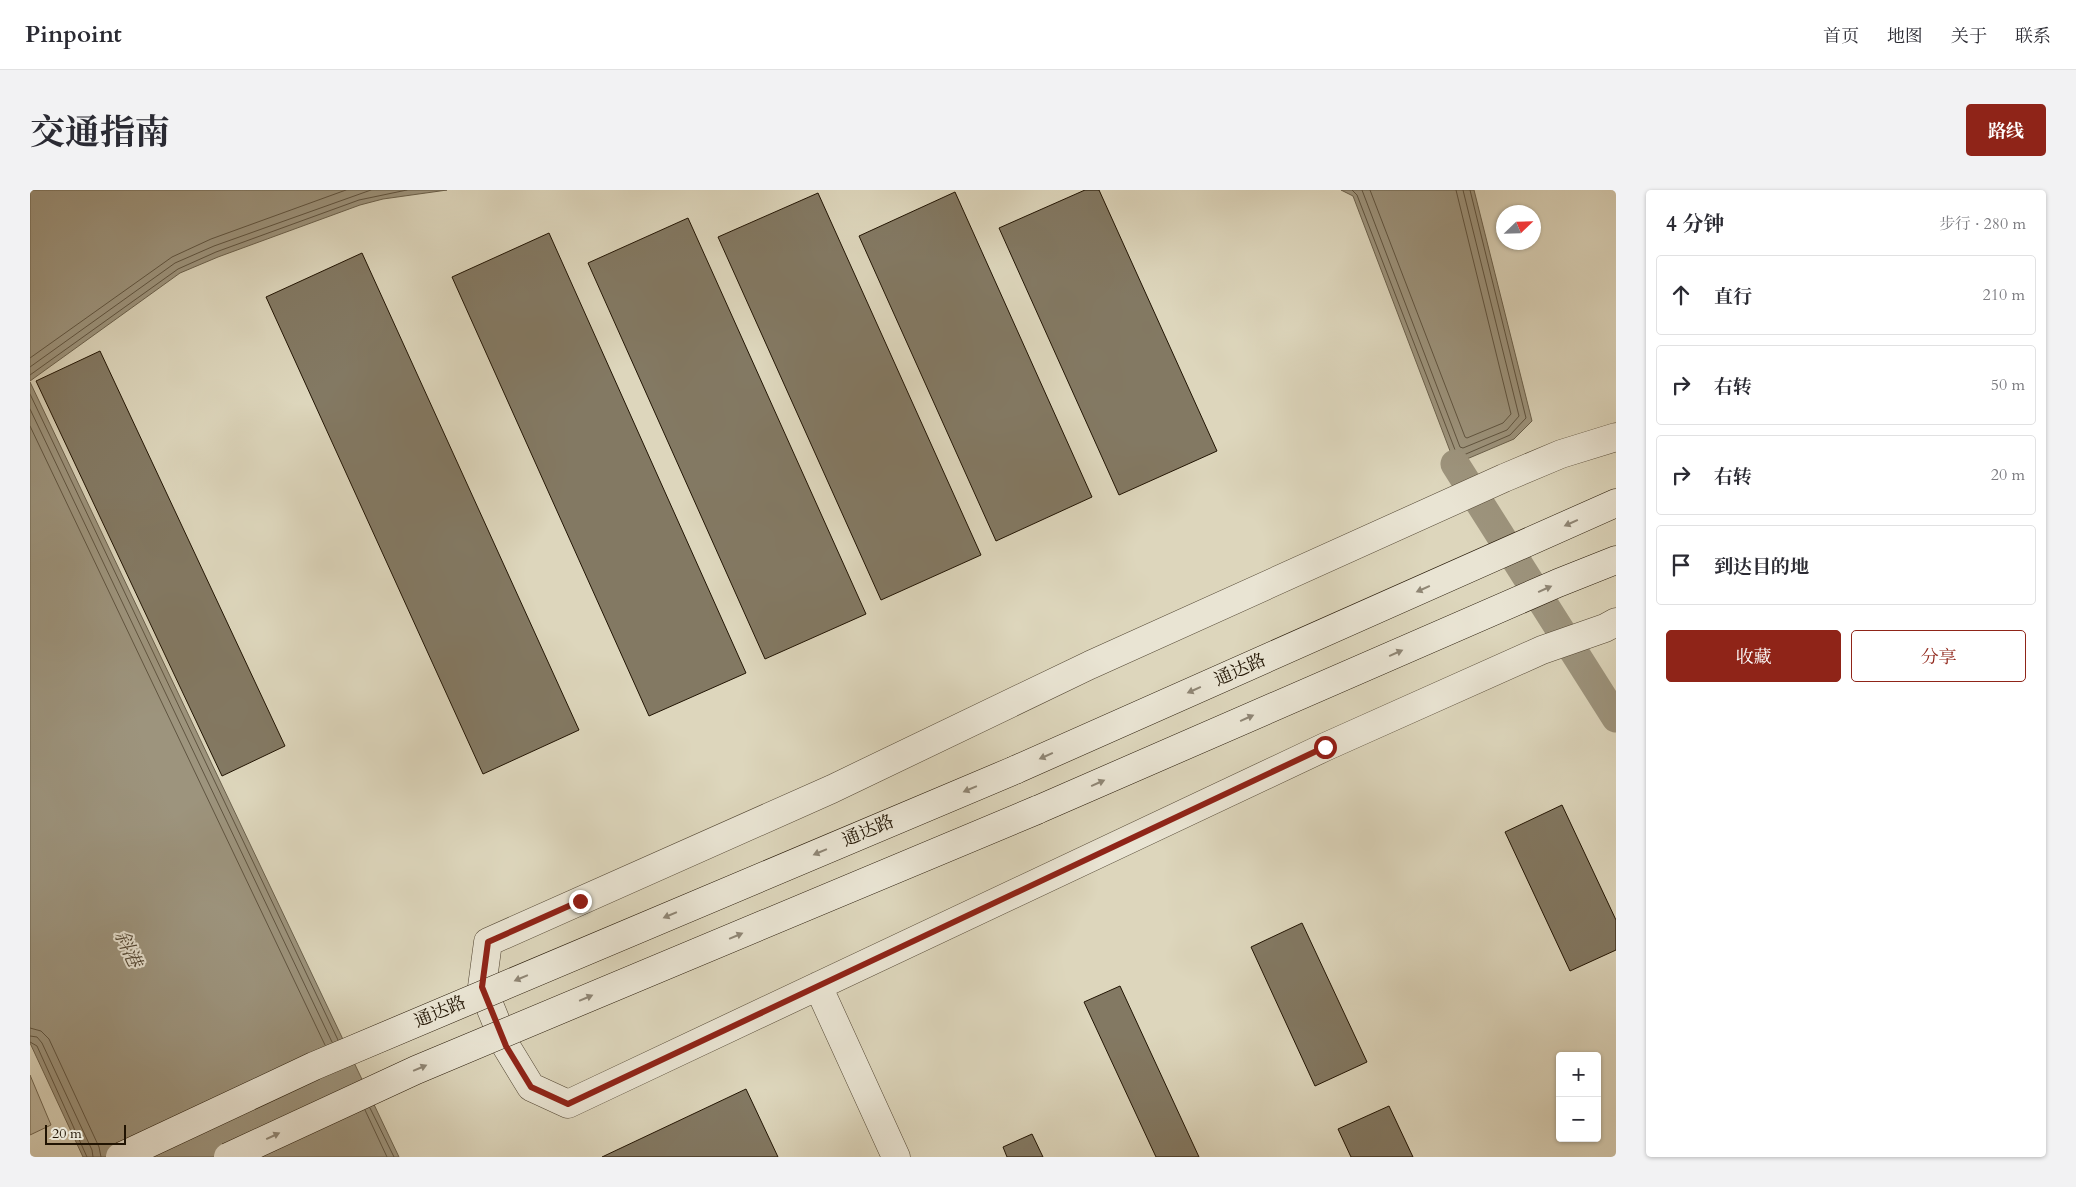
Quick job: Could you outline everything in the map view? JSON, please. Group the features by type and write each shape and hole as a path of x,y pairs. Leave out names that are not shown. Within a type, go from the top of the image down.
{"main road":[{"path":"1616,437 1561,454 1495,482 1090,665 832,789 488,942 482,987 506,1046 531,1087 568,1104 1325,747 1542,650 1605,628 1616,622"},
{"name":"通达路","path":"120,1157 314,1066 1015,770 1616,503"},
{"path":"228,1157 416,1070 1037,810 1558,583 1616,560"},
{"path":"818,986 896,1157"}],"shaded area":[{"path":"30,1075 51,1125 30,1135"}],"water":[{"path":"30,190 447,190 383,199 360,205 218,257 180,273 30,381"},
{"path":"1341,190 1474,190 1532,421 1514,439 1455,464 1353,196"},
{"name":"斜港","path":"30,382 399,1157 83,1157 30,1043"}],"building":[{"path":"1085,190 1099,190 1217,451 1119,495 999,228"},
{"path":"955,192 1092,497 996,541 859,236"},
{"path":"818,193 981,555 881,600 718,237"},
{"path":"688,218 866,614 765,659 588,263"},
{"path":"549,233 746,673 649,716 452,277"},
{"path":"362,253 579,730 483,774 266,297"},
{"path":"100,351 285,746 222,776 36,381"},
{"path":"1562,805 1616,920 1616,950 1570,971 1505,832"},
{"path":"1302,923 1367,1062 1315,1086 1251,947"},
{"path":"1120,986 1199,1157 1156,1157 1084,1002"},
{"path":"746,1089 778,1157 602,1157"},
{"path":"1389,1106 1413,1157 1351,1157 1338,1129"},
{"path":"1032,1134 1043,1157 1007,1157 1003,1147"}],"waterway":[{"path":"1455,464 1616,718"}],"route":[{"path":"580,901 488,942 482,987 506,1046 531,1087 568,1104 1325,747"}]}
